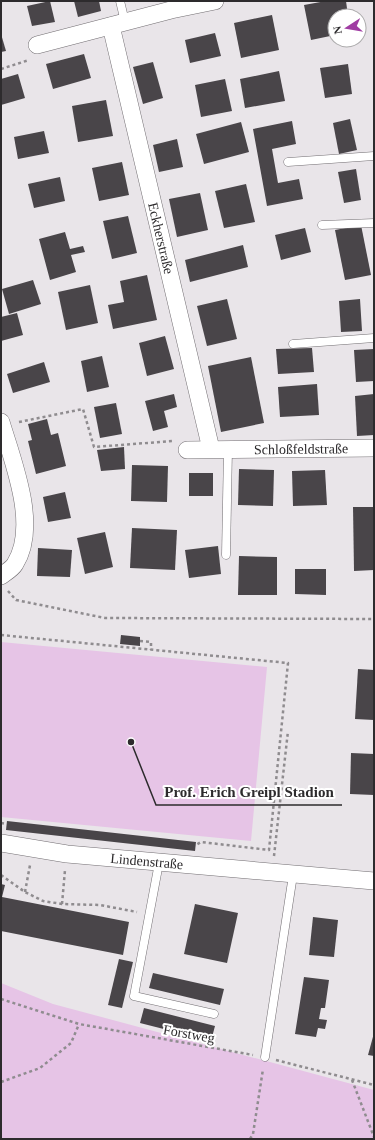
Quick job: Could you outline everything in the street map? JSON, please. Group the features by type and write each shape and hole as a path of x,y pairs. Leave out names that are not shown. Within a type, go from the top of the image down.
{"street":[{"path":"37,45 215,1"},
{"name":"Eckherstraße","path":"118,24 219,449"},
{"path":"1,422 23,498 25,524 23,546 14,566 3,582"},
{"name":"Schloßfeldstraße","path":"187,450 374,448"},
{"name":"Lindenstraße","path":"1,843 33,850 67,854 374,881"}],"lane":[{"path":"118,24 120,1"},
{"path":"288,162 374,156"},
{"path":"322,226 374,223"},
{"path":"293,344 374,338"},
{"path":"219,449 226,555"},
{"path":"159,863 134,996 214,1014"},
{"path":"265,1058 294,875"}],"path":[{"path":"1,69 31,59 37,45"},
{"path":"1,422 11,424 83,409 94,448 178,440 187,450"},
{"path":"3,582 16,600 105,618 374,619"},
{"path":"1,635 288,663 269,850 200,842 196,845"},
{"path":"140,641 151,642 151,650"},
{"path":"273,873 288,731"},
{"path":"1,823 7,824"},
{"path":"25,892 33,850"},
{"path":"62,904 67,854"},
{"path":"1,875 25,892 43,900 62,904 100,905 150,914"},
{"name":"Forstweg","path":"1,999 78,1024 265,1058 374,1085"},
{"path":"1,1082 40,1068 71,1043 78,1024"},
{"path":"250,1139 253,1134 265,1058"},
{"path":"352,1079 374,1137"}],"shaded area":[{"path":"1,642 267,667 251,841 1,817"},
{"path":"1,983 53,1004 374,1090 374,1139 1,1139"}],"building":[{"path":"50,1 55,22 32,26 27,6"},
{"path":"74,1 99,1 101,11 78,17"},
{"path":"326,1 346,1 347,8 327,8 327,37 311,40 304,5"},
{"path":"272,15 279,50 241,58 234,23"},
{"path":"215,33 221,56 190,63 185,40"},
{"path":"1,34 6,51 1,52"},
{"path":"84,54 91,78 53,89 46,64"},
{"path":"153,62 163,98 143,104 133,67"},
{"path":"348,64 352,94 325,98 320,68"},
{"path":"279,71 285,101 245,108 240,79"},
{"path":"18,74 25,98 1,105 1,79"},
{"path":"225,79 232,111 201,117 195,85"},
{"path":"106,100 113,136 78,142 72,106"},
{"path":"350,119 357,150 339,154 333,123"},
{"path":"292,121 296,144 272,149 278,183 299,179 303,199 267,206 253,129"},
{"path":"241,122 249,152 204,164 196,134"},
{"path":"44,131 49,153 18,159 14,137"},
{"path":"177,139 183,167 159,172 153,145"},
{"path":"122,162 129,195 99,201 92,168"},
{"path":"356,169 361,200 344,203 338,172"},
{"path":"60,177 65,201 34,208 28,184"},
{"path":"246,184 255,222 224,228 215,191"},
{"path":"200,193 208,230 177,237 169,199"},
{"path":"128,216 137,253 112,259 103,221"},
{"path":"361,225 371,275 345,280 335,230"},
{"path":"305,228 311,252 281,260 275,235"},
{"path":"65,232 70,249 83,246 85,252 71,255 76,272 50,280 39,239"},
{"path":"243,245 248,267 190,282 185,260"},
{"path":"147,275 157,320 113,329 108,305 124,302 120,281"},
{"path":"33,280 41,304 9,314 2,289"},
{"path":"90,285 98,323 66,330 58,292"},
{"path":"227,299 237,339 207,346 197,306"},
{"path":"360,299 362,331 341,332 339,301"},
{"path":"17,313 23,335 1,341 1,317"},
{"path":"165,336 174,369 147,376 139,343"},
{"path":"312,348 314,372 278,374 276,349"},
{"path":"374,349 374,381 356,382 354,350"},
{"path":"102,356 109,387 87,392 81,361"},
{"path":"251,357 264,423 221,432 208,366"},
{"path":"44,362 50,382 13,393 7,374"},
{"path":"317,384 319,415 280,417 278,387"},
{"path":"174,394 177,407 164,411 168,427 153,431 145,401"},
{"path":"374,394 374,435 357,436 355,396"},
{"path":"116,403 122,434 100,438 94,407"},
{"path":"47,419 51,435 58,433 66,466 36,474 28,441 32,440 28,424"},
{"path":"124,447 125,469 101,471 97,450"},
{"path":"132,465 168,466 167,502 131,501"},
{"path":"239,469 274,470 273,506 238,505"},
{"path":"325,470 327,505 293,506 292,471"},
{"path":"189,473 213,473 213,496 189,496"},
{"path":"65,492 71,518 48,522 43,497"},
{"path":"353,507 374,507 374,570 354,571"},
{"path":"132,528 177,530 175,570 130,568"},
{"path":"105,532 113,567 85,574 77,538"},
{"path":"218,546 221,574 189,578 185,550"},
{"path":"38,548 72,550 70,577 37,576"},
{"path":"239,556 277,557 277,595 238,595"},
{"path":"295,569 326,569 326,595 295,594"},
{"path":"121,635 140,637 140,646 120,644"},
{"path":"358,669 374,670 374,720 355,719"},
{"path":"351,753 374,754 374,795 350,794"},
{"path":"7,821 196,842 195,851 6,830"},
{"path":"1,884 5,885 2,897 129,922 123,955 1,931"},
{"path":"195,904 238,913 227,963 184,954"},
{"path":"313,917 338,920 334,957 309,955"},
{"path":"119,959 133,962 122,1008 108,1005"},
{"path":"153,973 224,989 220,1005 149,988"},
{"path":"304,977 329,980 325,1008 321,1008 319,1019 327,1020 325,1029 318,1028 316,1037 295,1034"},
{"path":"144,1008 215,1026 211,1041 140,1023"},
{"path":"374,1033 374,1056 368,1055"}],"place":[{"name":"Prof. Erich Greipl Stadion","path":"131,742"}]}
